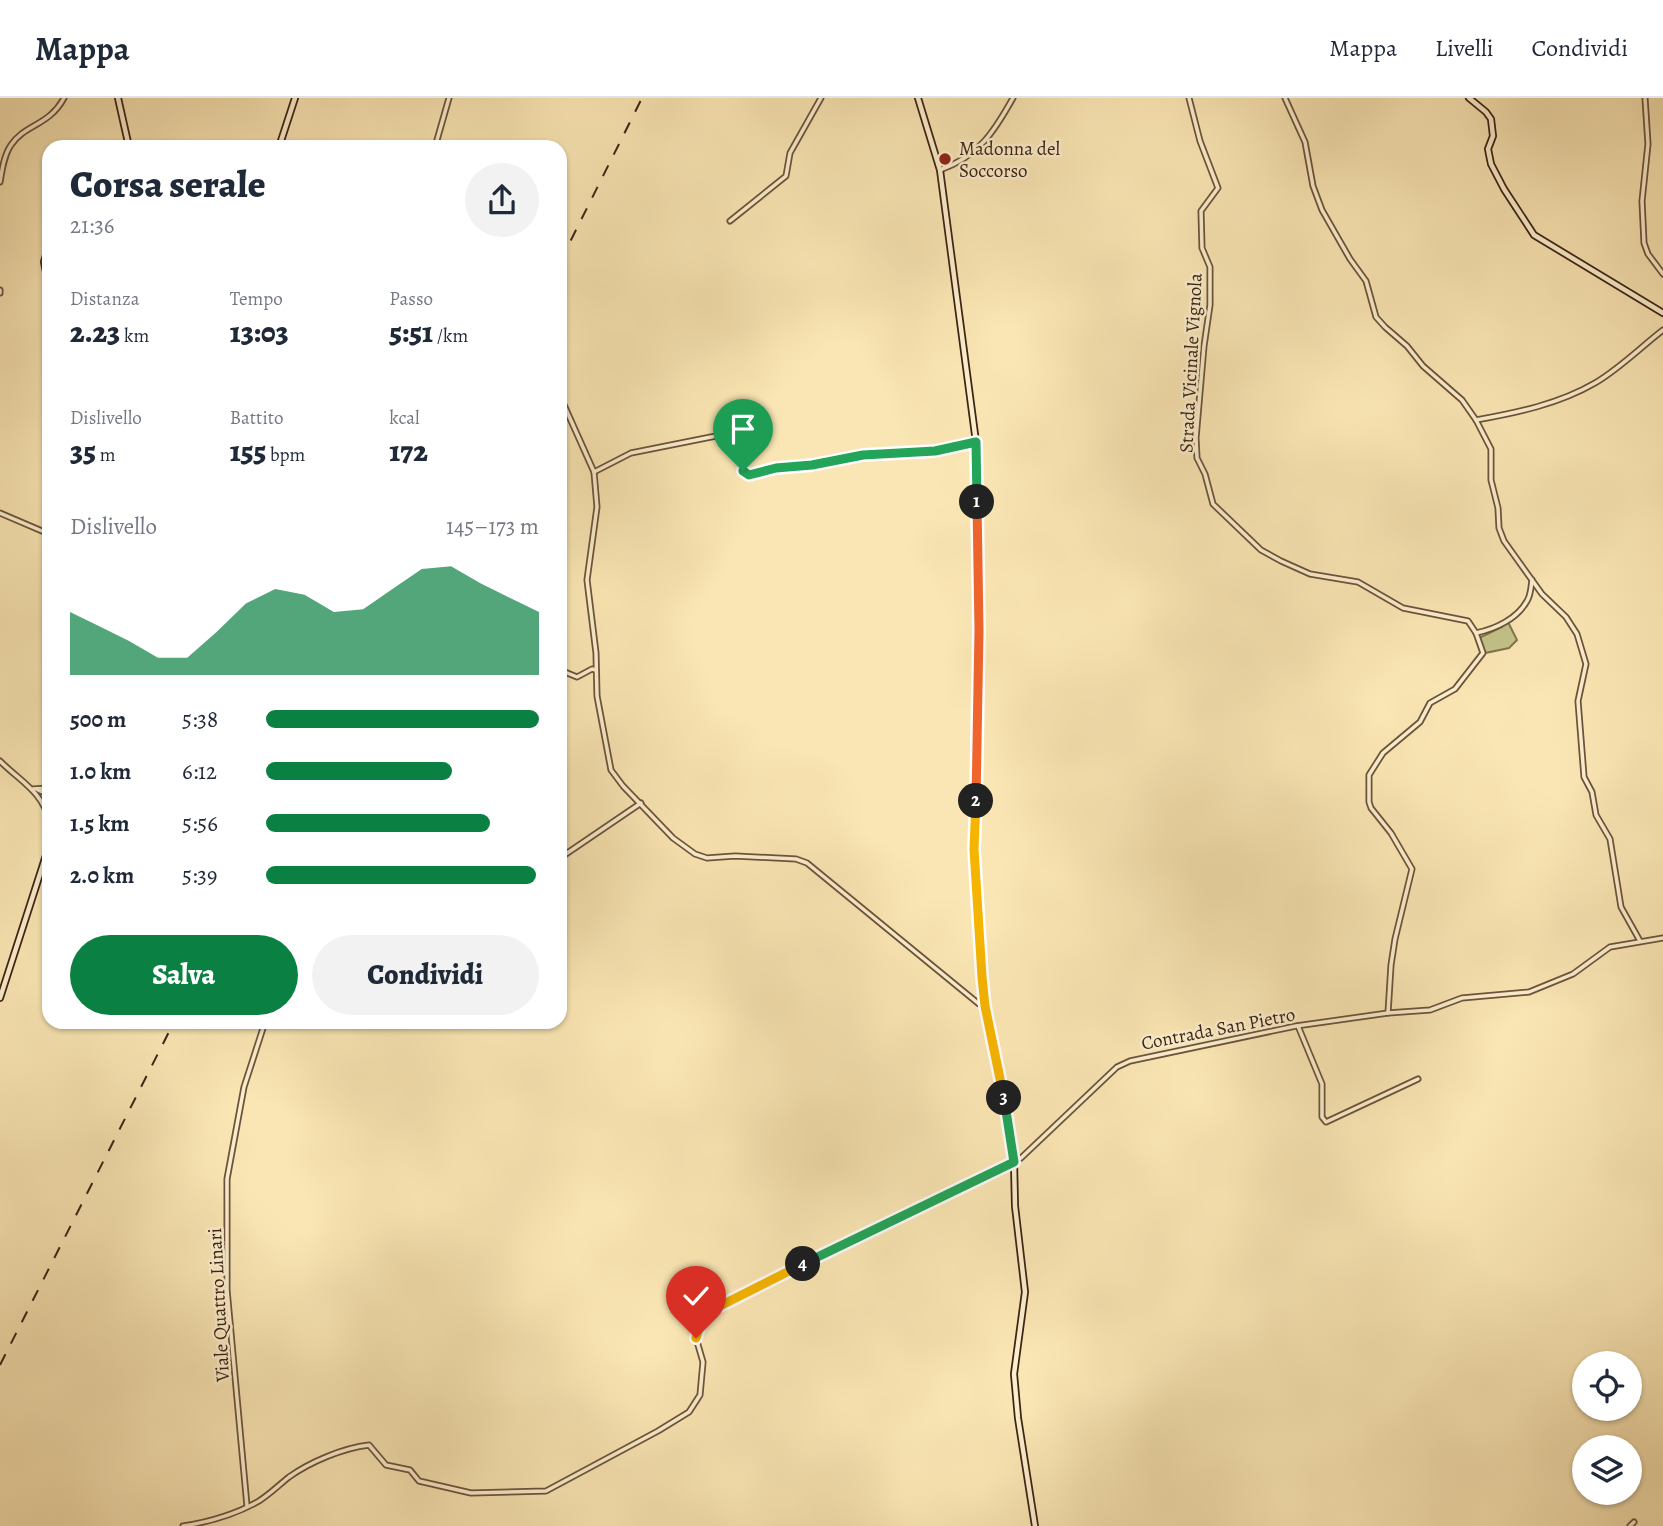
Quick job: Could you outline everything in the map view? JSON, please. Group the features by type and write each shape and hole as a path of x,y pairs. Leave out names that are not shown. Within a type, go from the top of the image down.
{"street":[{"path":"0,182 11,145 46,120 64,98"},
{"path":"118,98 128,140"},
{"path":"281,140 295,98"},
{"path":"437,140 449,98"},
{"path":"730,221 786,176 790,153 821,98"},
{"path":"918,98 940,170 976,442 979,630 974,849 985,1006 1014,1162 1015,1206 1024,1292 1014,1374 1035,1526"},
{"path":"940,170 982,146 1013,98"},
{"name":"Strada Vicinale Vignola","path":"1189,98 1199,141 1217,188 1201,211 1202,248 1210,267 1210,305 1196,438 1198,458 1213,504 1261,550 1280,561 1310,573 1358,582 1403,608 1468,621 1476,633"},
{"path":"1285,98 1305,142 1313,186 1322,211 1366,281 1376,317 1408,346 1423,366 1462,400 1476,420 1491,449 1491,480 1502,534 1542,594 1573,625 1585,656 1578,701 1584,777 1592,792 1596,815 1610,839 1621,907 1640,941"},
{"path":"1469,98 1491,119 1493,131 1488,149 1491,164 1534,235 1663,313"},
{"path":"1645,98 1648,144 1642,201 1644,243 1648,254 1663,274"},
{"path":"1476,420 1525,410 1593,384 1663,330"},
{"path":"567,412 594,472 597,507 586,574 597,671 597,696 606,733 609,765 624,786 676,841 701,856 772,857 807,863 979,1004 985,1006"},
{"path":"594,472 631,453 726,434 732,436 743,471 749,475 776,468 812,465 863,455 935,451 976,442"},
{"path":"0,513 42,531"},
{"path":"1388,1013 1395,939 1412,869 1371,808 1369,775 1382,752 1420,722 1430,703 1451,694 1479,661 1483,653 1476,633 1496,628 1523,607 1529,598 1532,580"},
{"path":"567,673 577,677 592,669 597,671"},
{"path":"0,761 19,780 42,792"},
{"path":"34,789 42,788"},
{"path":"34,789 42,801"},
{"path":"567,853 641,803"},
{"path":"0,998 42,869"},
{"name":"Contrada San Pietro","path":"183,1526 217,1519 247,1506 301,1470 336,1454 369,1445 386,1465 410,1470 419,1481 471,1493 546,1491 689,1412 701,1395 703,1362 696,1338 706,1313 1014,1162 1117,1067 1130,1061 1298,1026 1430,1010 1462,998 1536,990 1573,974 1610,947 1663,938"},
{"path":"1298,1026 1322,1084 1322,1117 1326,1122 1418,1079"},
{"name":"Viale Quattro Linari","path":"247,1506 227,1290 227,1179 244,1087 263,1029"}],"shaded area":[{"path":"1508,622 1517,640 1509,648 1485,653 1479,640 1481,637"}],"railway":[{"path":"567,248 642,98"},
{"path":"0,1365 170,1029"}],"place":[{"name":"Madonna del Soccorso","path":"945,159"}],"route":[{"path":"696,1338 706,1313 850,1240 1014,1162 985,1006 974,849 979,630 976,442 935,451 863,455 812,465 776,468 749,475 743,471"}]}
